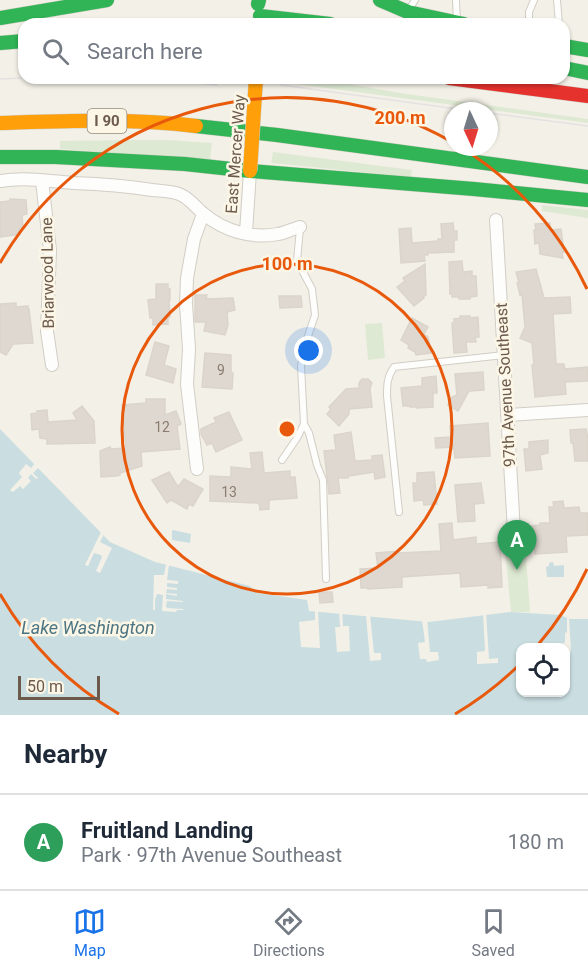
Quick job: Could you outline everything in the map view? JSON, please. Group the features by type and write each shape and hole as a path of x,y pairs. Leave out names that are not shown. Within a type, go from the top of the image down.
{"main road":[{"path":"0,18 107,0"},
{"path":"380,0 411,6 446,18"},
{"path":"259,9 302,18"},
{"path":"0,43 18,42"},
{"path":"570,47 588,50"},
{"path":"570,69 588,73"},
{"name":"East Mercer Way","path":"250,171 256,84"},
{"path":"495,84 588,96"},
{"name":"I 90","path":"0,123 82,120 164,122 588,177"},
{"path":"0,157 56,157 185,164 588,200"}],"street":[{"name":"East Mercer Way","path":"246,233 250,171"},
{"path":"0,181 12,179 132,187 166,192 181,195 194,203 219,226 232,231 265,236 300,227"},
{"name":"Briarwood Lane","path":"42,181 50,250 47,331 52,365"},
{"path":"197,469 187,384 189,349 186,304 187,278 194,239 203,213"},
{"name":"97th Avenue Southeast","path":"496,220 515,549"},
{"path":"507,415 588,410"}],"lane":[{"path":"456,0 460,18"},
{"path":"530,18 529,12 534,0"},
{"path":"556,0 558,18"},
{"path":"300,227 297,261 312,289 315,315 301,366 304,424 309,433 316,465 323,480 326,579"},
{"path":"399,512 387,396 387,380 394,367 504,356"},
{"path":"282,460 304,424"}],"green space":[{"path":"297,84 349,84 465,102 444,104"},
{"path":"498,107 588,119 588,123 498,111"},
{"path":"168,140 212,143 210,160 60,149 60,141"},
{"path":"273,152 412,170 411,177 271,163"},
{"path":"542,205 588,210 588,218 542,211"},
{"path":"382,323 385,358 368,360 365,324"},
{"path":"524,527 530,612 511,612 503,528"}],"water":[{"name":"Lake Washington","path":"0,429 110,542 155,562 250,586 257,593 307,600 309,611 429,622 511,612 588,619 588,715 0,715"},
{"path":"173,530 191,534 190,543 172,540"},
{"path":"553,562 554,566 564,565 564,577 547,577 546,567"}],"pier":[{"path":"36,462 40,466 33,473 38,478 36,479 31,474 28,478 31,481 23,489 20,486 13,492 10,490 22,477 19,473 26,464 31,468"},
{"path":"102,530 105,532 100,542 112,548 100,573 96,571 101,555 94,553 88,566 85,565"},
{"path":"166,564 169,565 167,580 178,581 178,584 167,583 167,587 177,588 177,590 167,589 166,593 177,594 177,596 166,594 166,599 183,602 167,601 166,606 184,610 162,611 163,595 157,594 155,610 153,610 154,575 164,575"},
{"path":"315,610 318,610 320,648 301,647 299,622 315,620"},
{"path":"339,610 342,610 343,626 349,626 350,651 337,652 335,627 340,627"},
{"path":"486,612 489,659 498,658 498,663 477,664 477,652 485,651 483,613"},
{"path":"370,614 374,653 381,653 381,660 370,661 366,615"},
{"path":"567,618 569,618 571,651 570,652 570,643 564,643"},
{"path":"427,619 430,652 438,652 439,660 427,662 426,659 420,659 418,643 425,642 422,620"}],"building":[{"path":"10,199 26,200 27,214 22,215 23,228 20,228 20,234 0,237 0,202 10,201"},
{"path":"453,223 454,231 457,231 454,252 428,253 424,255 425,261 401,263 399,229 411,228 412,243 438,241 442,239 441,224"},
{"path":"550,223 550,230 561,229 563,258 540,254 539,243 535,244 535,224"},
{"path":"462,261 463,272 472,271 472,276 476,276 477,296 470,297 470,299 459,299 450,294 449,262"},
{"path":"425,264 426,295 414,306 397,287 405,281 403,278"},
{"path":"536,269 544,298 570,297 571,313 553,314 556,364 564,364 565,369 588,367 588,381 565,382 566,394 535,397 532,343 520,338 525,327 522,294 520,295 516,272"},
{"path":"156,284 168,284 168,290 170,289 168,324 153,325 153,318 150,318 148,300 156,299"},
{"path":"195,295 207,295 206,299 233,298 235,310 227,312 228,325 225,335 204,331 206,322 195,322"},
{"path":"279,296 301,296 302,307 280,308"},
{"path":"16,303 16,307 28,306 33,343 13,344 6,355 0,352 0,304"},
{"path":"460,316 478,317 479,337 475,337 476,342 466,342 467,352 454,353 452,323 454,319 461,318"},
{"path":"412,318 428,327 424,334 428,337 431,353 416,355 408,348 409,345 401,340"},
{"path":"155,342 169,346 164,365 176,369 173,383 146,375"},
{"path":"205,353 231,355 232,389 202,387"},
{"path":"483,372 484,390 469,391 458,411 448,405 452,397 457,395 455,374"},
{"path":"436,376 437,393 433,393 433,407 403,406 401,388 422,386 422,378"},
{"path":"362,379 368,379 372,383 370,388 372,407 349,409 349,414 339,426 327,414 331,409 329,407 346,389 359,388"},
{"path":"146,399 165,399 165,415 176,411 181,424 177,426 180,449 141,452 142,466 120,473 120,475 101,477 100,451 110,447 111,449 126,448 122,405 146,403"},
{"path":"82,406 94,421 95,443 47,444 47,439 40,438 39,429 32,430 31,414 37,411 47,410 48,422 77,420 73,413"},
{"path":"229,412 242,440 216,452 212,443 207,445 201,429 216,422 214,418"},
{"path":"488,423 490,456 455,458 452,447 436,448 435,438 451,437 450,426"},
{"path":"586,429 588,461 575,461 570,430"},
{"path":"351,432 355,461 372,460 372,456 382,455 385,477 375,479 374,472 338,478 340,493 329,494 324,451 336,450 334,435"},
{"path":"548,440 548,453 540,455 542,469 526,471 524,449 529,449 529,442"},
{"path":"262,452 264,473 290,471 290,477 295,477 297,498 269,500 269,509 260,510 259,503 210,501 210,476 231,477 231,467 252,469 250,453"},
{"path":"169,472 178,487 184,479 203,489 193,506 189,504 187,509 171,500 167,503 152,480"},
{"path":"434,472 437,504 424,505 423,500 414,501 413,483 417,483 417,473"},
{"path":"481,483 484,503 474,504 475,521 458,522 455,485"},
{"path":"563,501 564,508 579,507 580,513 588,513 588,535 566,536 567,552 535,554 532,526 550,523 549,507 554,507 553,502"},
{"path":"452,523 453,540 476,537 476,544 500,542 502,587 488,588 488,585 461,587 460,573 402,577 402,587 361,588 360,569 378,568 376,553 441,551 439,524"},
{"path":"319,592 332,592 333,602 320,603"}],"tram line":[{"path":"0,79 18,78"},
{"path":"208,84 217,85"},
{"path":"281,85 444,107"},
{"path":"498,114 588,126"}],"traffic: fast":[{"path":"0,18 107,0"},
{"path":"258,4 259,0"},
{"path":"380,0 408,12 436,18"},
{"path":"260,16 278,18"},
{"path":"0,43 18,42"},
{"path":"570,47 588,50"},
{"path":"570,69 588,73"},
{"path":"196,126 588,177"},
{"path":"0,157 56,157 185,164 588,200"}],"traffic: slow":[{"path":"250,171 256,84"},
{"path":"0,123 123,121 196,126"}],"traffic: jam":[{"path":"495,84 588,96"}],"place":[{"name":"Fruitland Landing","path":"517,570"}]}
